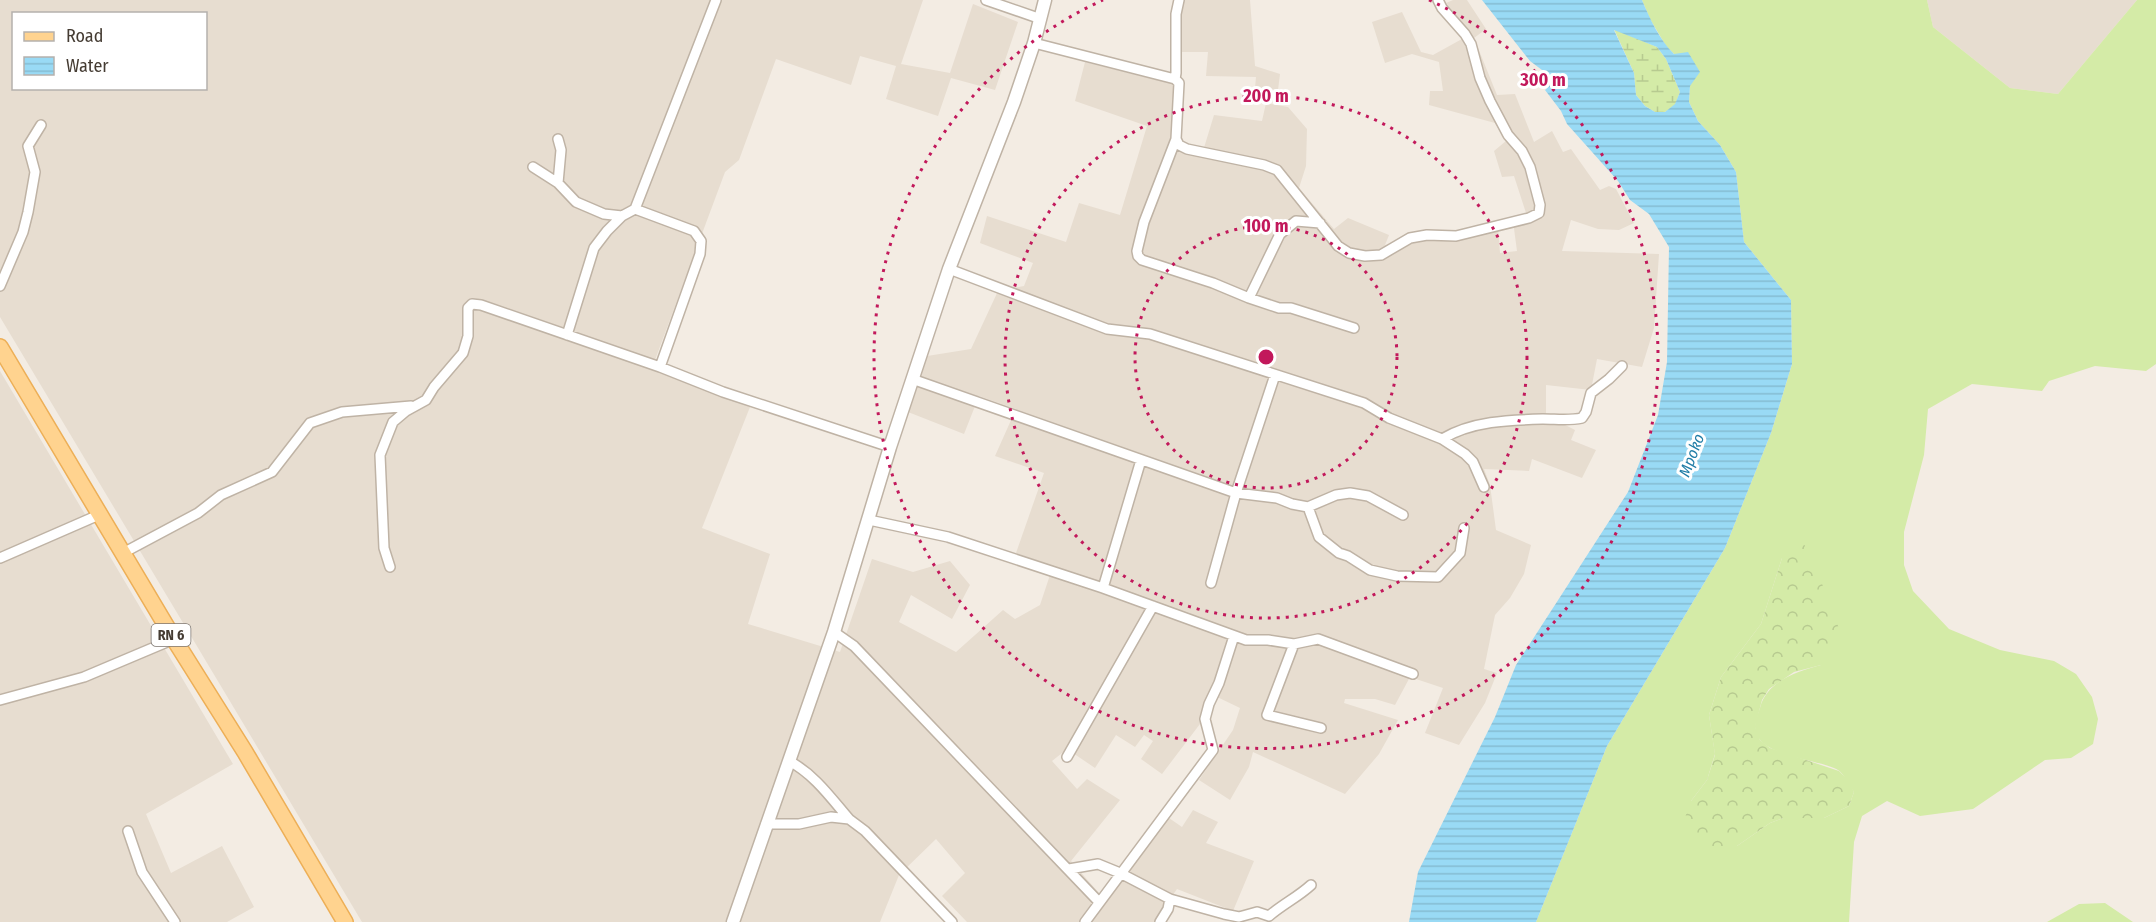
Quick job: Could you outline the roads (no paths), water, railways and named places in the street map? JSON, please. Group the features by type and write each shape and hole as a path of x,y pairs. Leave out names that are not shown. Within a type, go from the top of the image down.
{"main road":[{"name":"RN 6","path":"0,347 345,922"}],"street":[{"path":"567,335 594,248 622,216 634,209 716,0"},
{"path":"986,0 1041,19"},
{"path":"733,922 834,632 890,447 949,269 1006,123 1034,43 1045,0"},
{"path":"1175,79 1176,14 1179,0"},
{"path":"1176,139 1179,145 1187,149 1264,165 1277,170 1338,246 1349,253 1365,256 1381,255 1410,238 1456,236 1518,222 1539,213 1540,205 1530,167 1522,151 1508,135 1490,101 1480,78 1471,44 1438,0"},
{"path":"1034,43 1175,79 1179,83 1176,139 1144,222 1137,251 1142,260 1279,308 1291,308 1354,328"},
{"path":"0,286 23,232 35,172 28,146 41,125"},
{"path":"558,139 561,158 558,183"},
{"path":"533,167 558,183 576,202 604,214 622,216"},
{"path":"634,209 694,231 701,242 700,254 660,367"},
{"path":"1249,298 1280,234 1296,220 1320,223"},
{"path":"949,269 1107,328 1150,334 1364,403 1389,418 1442,439 1465,454 1473,462 1484,487"},
{"path":"390,567 384,549 380,455 393,422 406,411 420,405 463,352 468,336 468,308 472,304 481,305 660,367 723,392 890,447"},
{"path":"1442,439 1454,432 1483,424 1515,420 1582,418 1587,412 1594,389 1609,380 1622,366"},
{"path":"1210,583 1236,493 1275,375"},
{"path":"912,379 1236,493 1277,498 1308,507 1336,495 1350,493 1368,496 1403,515"},
{"path":"123,553 198,513 221,495 272,472 310,423 342,412 360,409 386,410 420,405"},
{"path":"1103,588 1141,460"},
{"path":"1308,507 1319,537 1334,550 1370,570 1397,576 1438,577 1460,553 1464,528"},
{"path":"0,558 101,514"},
{"path":"869,520 948,537 1103,588 1246,640 1269,640 1294,644 1318,639 1413,674"},
{"path":"1067,757 1153,606"},
{"path":"834,632 854,646 1099,903"},
{"path":"1085,922 1213,750 1205,719 1234,636"},
{"path":"0,700 84,677 174,639"},
{"path":"1294,644 1267,715 1321,728"},
{"path":"789,761 812,777 849,819 865,831 952,922"},
{"path":"766,824 799,824 831,818 849,819"},
{"path":"128,831 142,872 175,922"},
{"path":"1069,870 1098,864 1170,899 1239,917 1257,912 1269,916 1287,901 1300,896 1311,885"},
{"path":"1160,922 1168,909 1170,899"}],"water":[{"name":"Mpoko","path":"1482,0 1642,0 1655,28 1674,54 1688,52 1700,72 1690,86 1689,102 1698,121 1720,145 1736,172 1744,242 1791,300 1792,364 1771,433 1725,548 1607,746 1536,922 1409,922 1418,872 1495,717 1516,665 1628,492 1658,415 1667,362 1669,247 1649,214 1630,200 1618,181 1567,124 1561,111 1545,90 1550,85 1546,73 1530,61","holes":["1614,30 1657,47 1666,59 1680,92 1675,104 1665,112 1655,112 1645,106 1636,95 1634,73"]}]}
